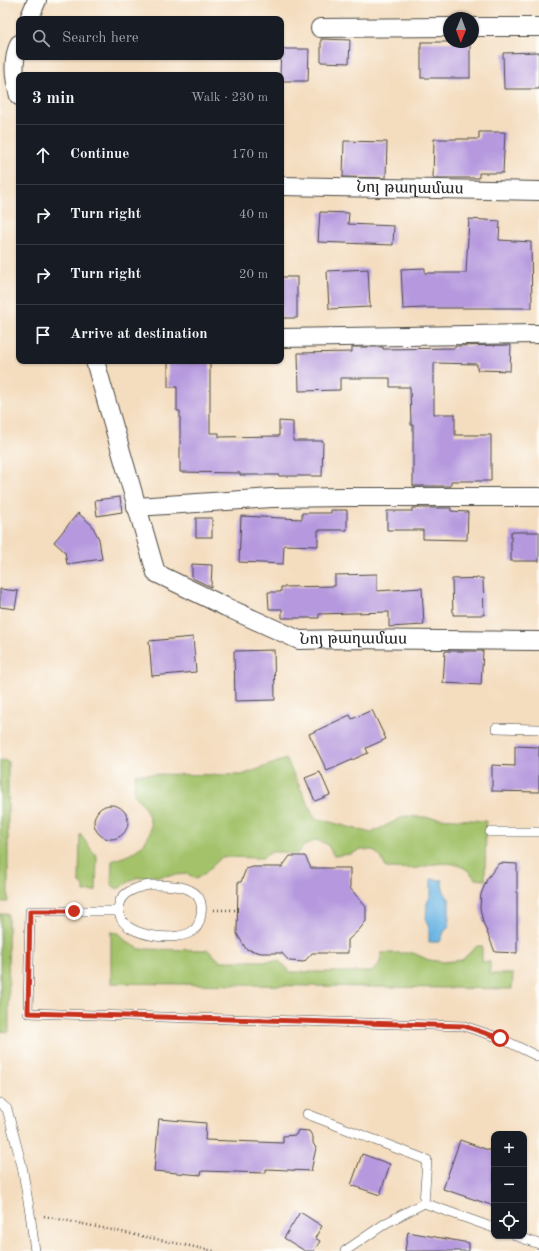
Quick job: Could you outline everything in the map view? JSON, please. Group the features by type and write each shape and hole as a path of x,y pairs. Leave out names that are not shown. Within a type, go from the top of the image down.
{"street":[{"path":"30,16 37,0"},
{"path":"479,27 539,27"},
{"path":"320,28 443,28"},
{"path":"16,54 14,60 14,76 16,84"},
{"name":"Նոյ թաղամաս","path":"284,186 539,191"},
{"path":"284,338 539,334"},
{"name":"Նոյ թաղամաս","path":"96,364 156,573 299,640 539,641"},
{"path":"136,507 272,498 539,498"}],"lane":[{"path":"496,728 539,729"},
{"path":"490,832 539,832"},
{"path":"148,885 175,886 187,889 195,893 200,898 202,910 199,924 194,931 177,936 152,935 130,929 123,923 119,911 122,898 127,892 148,885"},
{"path":"119,911 30,911 28,1013 464,1026 500,1038 539,1057"},
{"path":"0,1103 7,1109 22,1166 35,1251"},
{"path":"307,1114 427,1160 424,1204"},
{"path":"345,1251 386,1223 424,1204 491,1227"},
{"path":"525,1239 539,1244"}],"path":[{"path":"215,910 237,910"},
{"path":"30,1213 214,1251"}],"green space":[{"path":"286,759 315,818 371,833 405,816 486,821 485,880 475,879 461,866 450,863 418,868 386,868 381,857 373,850 360,850 351,854 334,856 327,844 316,840 304,846 297,854 272,852 262,858 222,857 204,874 196,879 188,874 135,878 118,889 111,885 112,861 133,853 143,844 148,837 150,830 150,823 145,808 134,794 135,774 242,775"},
{"path":"0,760 8,761 8,902 0,902"},
{"path":"80,834 97,857 96,891 84,892 84,887 79,882"},
{"path":"0,914 8,914 9,1032 0,1031"},
{"path":"111,932 119,933 127,942 140,949 208,950 220,961 279,961 291,972 371,972 379,964 382,953 413,953 429,960 444,962 462,960 477,946 482,946 482,962 490,962 490,974 513,974 512,989 111,983"}],"water":[{"path":"431,879 442,880 442,886 449,899 449,926 445,930 440,942 429,942 429,928 426,921 427,903 431,895"}],"building":[{"path":"321,39 350,40 349,63 321,62"},
{"path":"421,42 443,42 443,48 470,48 470,78 421,78"},
{"path":"284,49 309,49 308,81 284,81 284,72 280,72 281,60 284,60"},
{"path":"539,52 539,89 504,89 503,53"},
{"path":"479,132 505,132 503,173 479,173 479,178 433,178 434,139 479,139"},
{"path":"344,141 387,142 386,178 343,177"},
{"path":"320,212 349,213 348,224 394,226 393,245 318,242"},
{"path":"469,219 500,221 499,240 531,242 532,308 403,309 401,269 425,268 425,273 466,273"},
{"path":"368,269 370,307 329,309 327,271"},
{"path":"284,277 297,277 297,318 284,318"},
{"path":"511,345 510,371 477,370 477,364 434,363 434,414 455,414 455,435 491,435 491,481 451,481 451,486 413,486 413,425 411,425 410,387 390,387 390,378 340,378 340,390 299,391 298,353 352,352 352,347 383,347 383,349 455,348 455,346"},
{"path":"168,364 210,364 210,433 219,433 219,437 279,436 279,421 293,422 293,441 323,441 322,476 240,475 240,473 180,472 180,411 177,411 177,387 168,387"},
{"path":"120,497 122,512 97,516 95,500"},
{"path":"412,508 451,508 451,511 468,512 467,540 423,539 423,530 387,530 387,511 412,511"},
{"path":"331,510 347,510 347,530 318,530 318,546 284,545 283,564 239,562 241,516 302,519 302,513 331,513"},
{"path":"78,513 92,525 99,539 102,559 67,564 65,552 54,542"},
{"path":"196,518 212,518 212,537 196,537"},
{"path":"511,532 539,532 539,561 511,561"},
{"path":"192,564 212,565 211,587 192,578"},
{"path":"377,574 377,591 422,588 424,625 389,627 389,612 319,614 319,618 282,618 282,609 269,609 268,592 281,592 281,587 335,586 335,575"},
{"path":"483,578 484,615 453,615 452,579"},
{"path":"0,589 18,591 15,609 0,607"},
{"path":"193,637 196,672 152,676 149,641"},
{"path":"274,650 275,700 235,701 234,651"},
{"path":"445,651 483,651 481,685 443,683"},
{"path":"372,710 386,739 366,748 368,753 327,771 309,734 350,715 352,719"},
{"path":"515,746 539,747 539,792 492,791 492,765 515,766"},
{"path":"320,772 330,795 315,801 305,778"},
{"path":"111,805 123,810 128,822 123,834 111,839 99,834 94,822 99,810"},
{"path":"290,856 305,856 311,868 350,868 350,888 366,907 366,921 348,940 348,953 312,953 304,962 289,961 282,953 261,953 246,949 237,934 238,882 241,882 246,869 253,867 282,867"},
{"path":"499,863 517,864 517,953 495,952 483,922 480,908 481,894 487,879"},
{"path":"159,1119 206,1123 205,1140 283,1143 283,1136 296,1135 298,1130 309,1131 313,1137 313,1143 316,1148 311,1171 266,1169 266,1173 202,1171 201,1175 154,1171"},
{"path":"460,1140 491,1151 491,1205 443,1189"},
{"path":"362,1154 390,1164 380,1195 351,1185"},
{"path":"300,1212 322,1226 315,1238 320,1241 314,1251 305,1251 284,1238"},
{"path":"408,1232 469,1243 469,1251 405,1251"}],"route":[{"path":"74,911 30,911 28,1013 464,1026 500,1038"}]}
